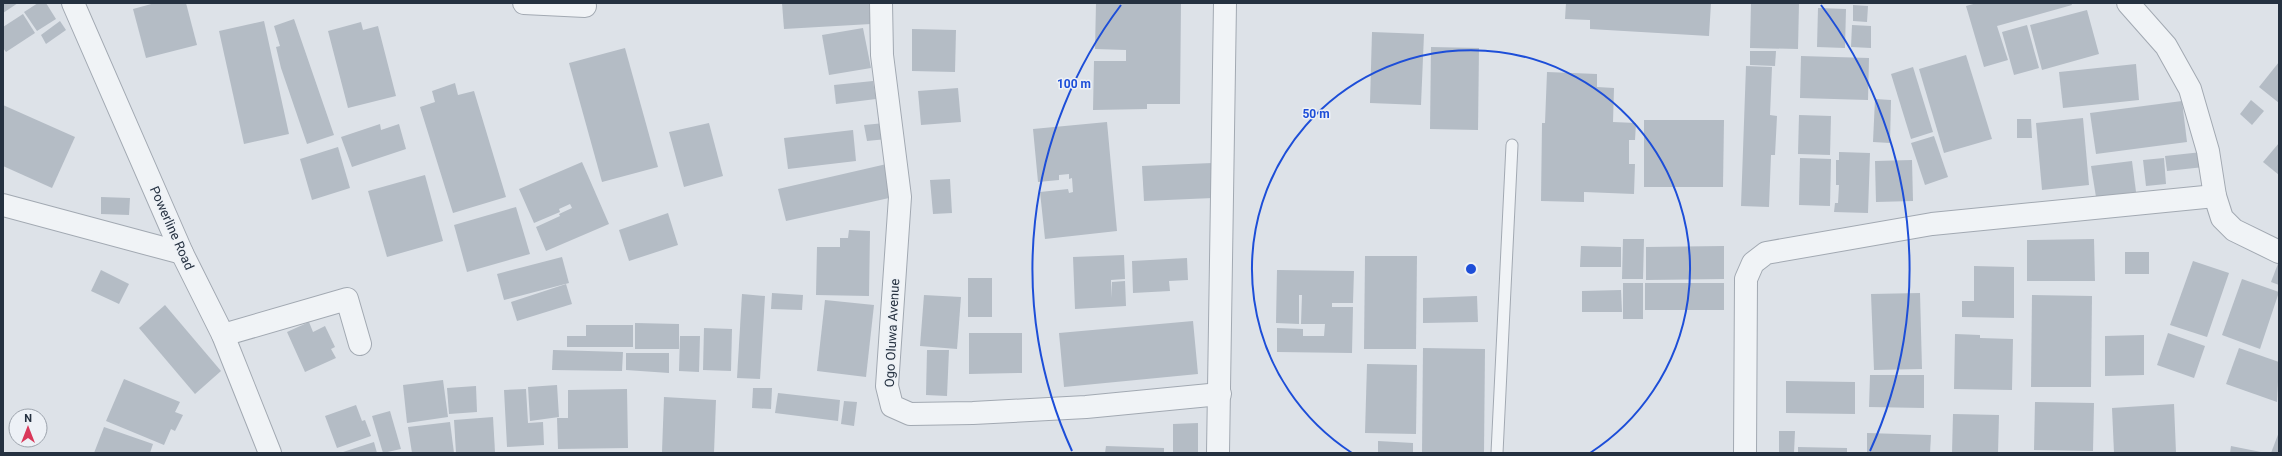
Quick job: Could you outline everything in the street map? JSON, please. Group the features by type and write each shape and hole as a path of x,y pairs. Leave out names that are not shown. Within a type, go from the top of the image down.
{"street":[{"name":"Powerline Road","path":"73,3 182,253 223,335 270,453"},
{"path":"524,3 585,6"},
{"name":"Ogo Oluwa Avenue","path":"881,3 882,55 900,197 886,386 892,406 910,414 973,413 1086,407 1220,394"},
{"path":"1218,453 1225,3"},
{"path":"2128,3 2166,46 2190,89 2208,151 2215,196 2222,218 2234,230 2279,252"},
{"path":"1744,453 1746,279 1753,263 1766,253 1932,224 2215,196"},
{"path":"3,205 182,253"},
{"path":"223,335 347,299 360,344"}],"lane":[{"path":"1497,453 1512,146"}],"building":[{"path":"3,3 18,3 3,13"},
{"path":"38,3 46,3 56,19 37,31 24,12"},
{"path":"155,3 186,3 197,45 146,58 133,9"},
{"path":"782,3 869,3 871,24 784,29"},
{"path":"1096,3 1181,4 1180,104 1147,104 1147,109 1093,110 1094,61 1126,61 1126,50 1095,49"},
{"path":"1566,3 1711,3 1709,36 1590,29 1590,20 1565,19"},
{"path":"1751,3 1799,3 1798,49 1750,48"},
{"path":"1977,3 2071,3 2072,5 1997,26 2008,60 1984,67 1966,6"},
{"path":"1853,5 1868,6 1867,22 1853,21"},
{"path":"1818,8 1846,9 1845,48 1817,47"},
{"path":"2087,10 2099,54 2042,70 2030,25"},
{"path":"23,14 35,33 6,52 3,48 3,27"},
{"path":"294,19 334,135 307,144 281,68 276,47 280,46 274,26"},
{"path":"60,21 66,30 46,44 41,35"},
{"path":"264,21 289,134 244,144 219,31"},
{"path":"361,22 363,30 378,26 396,96 348,108 328,31"},
{"path":"1852,25 1871,26 1871,48 1851,47"},
{"path":"2027,25 2039,68 2014,75 2002,32"},
{"path":"863,28 871,68 829,75 822,35"},
{"path":"912,29 956,30 955,72 912,71"},
{"path":"1372,32 1424,34 1421,105 1370,103"},
{"path":"1431,47 1479,48 1478,130 1430,129"},
{"path":"625,48 658,167 602,182 569,63"},
{"path":"1750,51 1776,51 1775,66 1750,65"},
{"path":"1966,55 1992,139 1944,153 1919,69"},
{"path":"1801,56 1869,58 1868,100 1800,98"},
{"path":"2279,62 2279,103 2259,87"},
{"path":"2136,64 2139,100 2063,108 2059,72"},
{"path":"1746,66 1772,67 1770,115 1777,116 1775,155 1771,155 1769,207 1741,206"},
{"path":"1913,67 1933,132 1911,139 1891,74"},
{"path":"1547,72 1597,74 1597,87 1614,88 1613,122 1636,123 1635,140 1629,140 1629,164 1635,164 1634,194 1584,192 1584,202 1541,201 1542,123 1545,123"},
{"path":"873,81 876,99 836,104 834,85"},
{"path":"455,83 458,95 474,91 506,197 453,213 420,107 435,102 432,91"},
{"path":"958,88 961,122 921,125 918,91"},
{"path":"1875,99 1891,100 1890,143 1873,142"},
{"path":"2251,100 2264,111 2252,125 2240,114"},
{"path":"2182,101 2187,142 2096,154 2090,113"},
{"path":"3,105 75,137 52,188 3,166"},
{"path":"1799,115 1831,116 1830,155 1798,154"},
{"path":"2083,118 2089,185 2042,190 2036,123"},
{"path":"2017,119 2031,119 2032,138 2017,138"},
{"path":"1644,120 1724,120 1723,187 1644,187"},
{"path":"1107,122 1117,231 1045,239 1040,192 1068,189 1069,193 1073,192 1072,178 1069,179 1069,174 1059,175 1059,180 1038,182 1033,129"},
{"path":"709,123 723,176 684,187 669,132"},
{"path":"885,123 887,139 867,141 864,125"},
{"path":"380,124 381,130 399,124 406,149 352,167 341,137"},
{"path":"853,130 856,161 788,169 784,138"},
{"path":"1934,136 1948,177 1925,185 1911,143"},
{"path":"2279,143 2279,175 2263,162"},
{"path":"338,147 350,188 312,200 300,159"},
{"path":"1839,152 1870,153 1868,213 1834,212 1835,203 1838,203 1839,185 1836,185 1836,160 1839,160"},
{"path":"2202,152 2204,167 2167,171 2165,156"},
{"path":"1800,158 1831,159 1830,206 1799,205"},
{"path":"2164,158 2166,184 2146,186 2143,160"},
{"path":"1912,160 1913,201 1876,202 1875,161"},
{"path":"2132,161 2136,192 2096,197 2091,166"},
{"path":"582,162 609,224 546,251 536,227 560,216 559,214 572,208 570,204 559,209 560,212 534,223 519,189"},
{"path":"891,163 898,196 786,221 778,189"},
{"path":"1212,163 1213,198 1144,201 1142,166"},
{"path":"425,175 443,241 387,257 368,191"},
{"path":"950,179 952,213 933,214 930,180"},
{"path":"101,197 130,198 129,215 101,214"},
{"path":"516,207 530,254 467,272 454,225"},
{"path":"668,213 678,245 629,261 619,230"},
{"path":"849,230 870,231 869,296 816,295 817,247 840,247 840,238 848,238"},
{"path":"1623,239 1644,239 1643,279 1622,279"},
{"path":"2094,239 2095,281 2027,281 2027,240"},
{"path":"1581,246 1621,247 1621,267 1580,267"},
{"path":"1724,246 1724,279 1646,280 1646,247"},
{"path":"2125,252 2149,252 2149,274 2125,274"},
{"path":"1124,255 1125,279 1111,280 1112,298 1112,282 1125,281 1126,306 1075,309 1073,257"},
{"path":"1365,256 1417,256 1416,349 1364,349"},
{"path":"562,257 569,283 504,300 497,274"},
{"path":"1187,258 1188,280 1169,281 1170,291 1133,293 1132,261"},
{"path":"2193,261 2229,273 2207,337 2170,325"},
{"path":"2279,261 2279,285 2271,282"},
{"path":"1974,266 2014,267 2014,318 1962,317 1962,301 1974,301"},
{"path":"101,270 129,284 119,304 91,291"},
{"path":"1277,270 1354,271 1353,303 1332,303 1332,307 1353,307 1352,353 1277,352 1277,328 1303,329 1303,336 1324,336 1325,324 1301,324 1302,295 1299,295 1299,324 1276,323"},
{"path":"968,278 992,278 992,317 968,317"},
{"path":"2242,279 2279,292 2260,349 2222,335"},
{"path":"1623,283 1643,283 1643,319 1623,319"},
{"path":"1645,283 1724,283 1724,310 1645,310"},
{"path":"566,284 572,304 517,321 511,302"},
{"path":"1621,290 1622,312 1582,312 1582,291"},
{"path":"772,293 803,295 802,310 771,309"},
{"path":"1920,293 1922,369 1874,370 1871,294"},
{"path":"742,294 765,296 760,379 737,378"},
{"path":"924,295 961,297 957,349 920,346"},
{"path":"2032,295 2092,296 2091,387 2031,387"},
{"path":"1477,296 1478,322 1423,323 1423,298"},
{"path":"825,300 874,305 866,377 817,371"},
{"path":"165,305 221,371 195,394 139,328"},
{"path":"1193,321 1198,374 1064,387 1059,333"},
{"path":"309,322 313,332 325,326 335,347 331,349 336,358 305,372 287,332"},
{"path":"635,323 679,324 679,349 635,349"},
{"path":"586,325 633,325 633,347 567,347 567,336 586,336"},
{"path":"704,328 732,329 731,371 703,370"},
{"path":"969,333 1022,333 1022,373 969,374"},
{"path":"2168,333 2205,346 2194,378 2157,365"},
{"path":"1955,334 1980,335 1980,338 2013,339 2012,390 1954,389"},
{"path":"2144,335 2144,375 2105,376 2105,336"},
{"path":"680,336 700,336 699,372 679,371"},
{"path":"1423,348 1485,349 1484,453 1422,453"},
{"path":"2239,348 2279,362 2277,402 2226,384"},
{"path":"553,350 623,352 622,371 552,370"},
{"path":"927,350 949,350 947,396 926,395"},
{"path":"626,353 669,353 669,373 626,370"},
{"path":"1367,364 1417,365 1416,434 1365,433"},
{"path":"1870,375 1924,375 1924,408 1869,407"},
{"path":"124,379 180,402 175,412 183,415 175,431 171,429 164,445 106,421"},
{"path":"443,380 448,417 407,423 403,385"},
{"path":"1786,381 1855,382 1855,414 1786,413"},
{"path":"557,385 559,417 530,421 528,387"},
{"path":"476,386 477,412 449,414 447,388"},
{"path":"753,388 772,388 771,409 752,408"},
{"path":"526,389 528,423 543,422 544,445 507,447 504,390"},
{"path":"627,389 628,448 558,449 557,418 568,418 568,390"},
{"path":"778,393 840,400 838,421 775,413"},
{"path":"664,397 716,400 714,453 662,452"},
{"path":"844,401 857,402 854,426 841,424"},
{"path":"2035,402 2094,403 2093,451 2034,450"},
{"path":"2174,404 2176,453 2114,453 2112,408"},
{"path":"356,405 362,421 365,420 371,436 337,448 325,416"},
{"path":"390,411 401,449 383,453 372,416"},
{"path":"1953,414 1999,415 1998,453 1952,453"},
{"path":"493,417 495,452 456,453 454,420"},
{"path":"450,422 454,453 412,453 408,427"},
{"path":"1198,423 1198,453 1173,453 1173,424"},
{"path":"104,427 153,444 150,453 94,453"},
{"path":"1779,431 1795,431 1794,453 1779,453"},
{"path":"2279,432 2279,453 2271,453"},
{"path":"1867,433 1931,435 1930,453 1867,453"},
{"path":"1378,441 1413,443 1413,453 1378,453"},
{"path":"374,442 377,453 340,453"},
{"path":"1106,446 1164,448 1164,453 1105,453"},
{"path":"2231,446 2261,452 2230,453"},
{"path":"1798,447 1847,448 1847,453 1798,453"}]}
